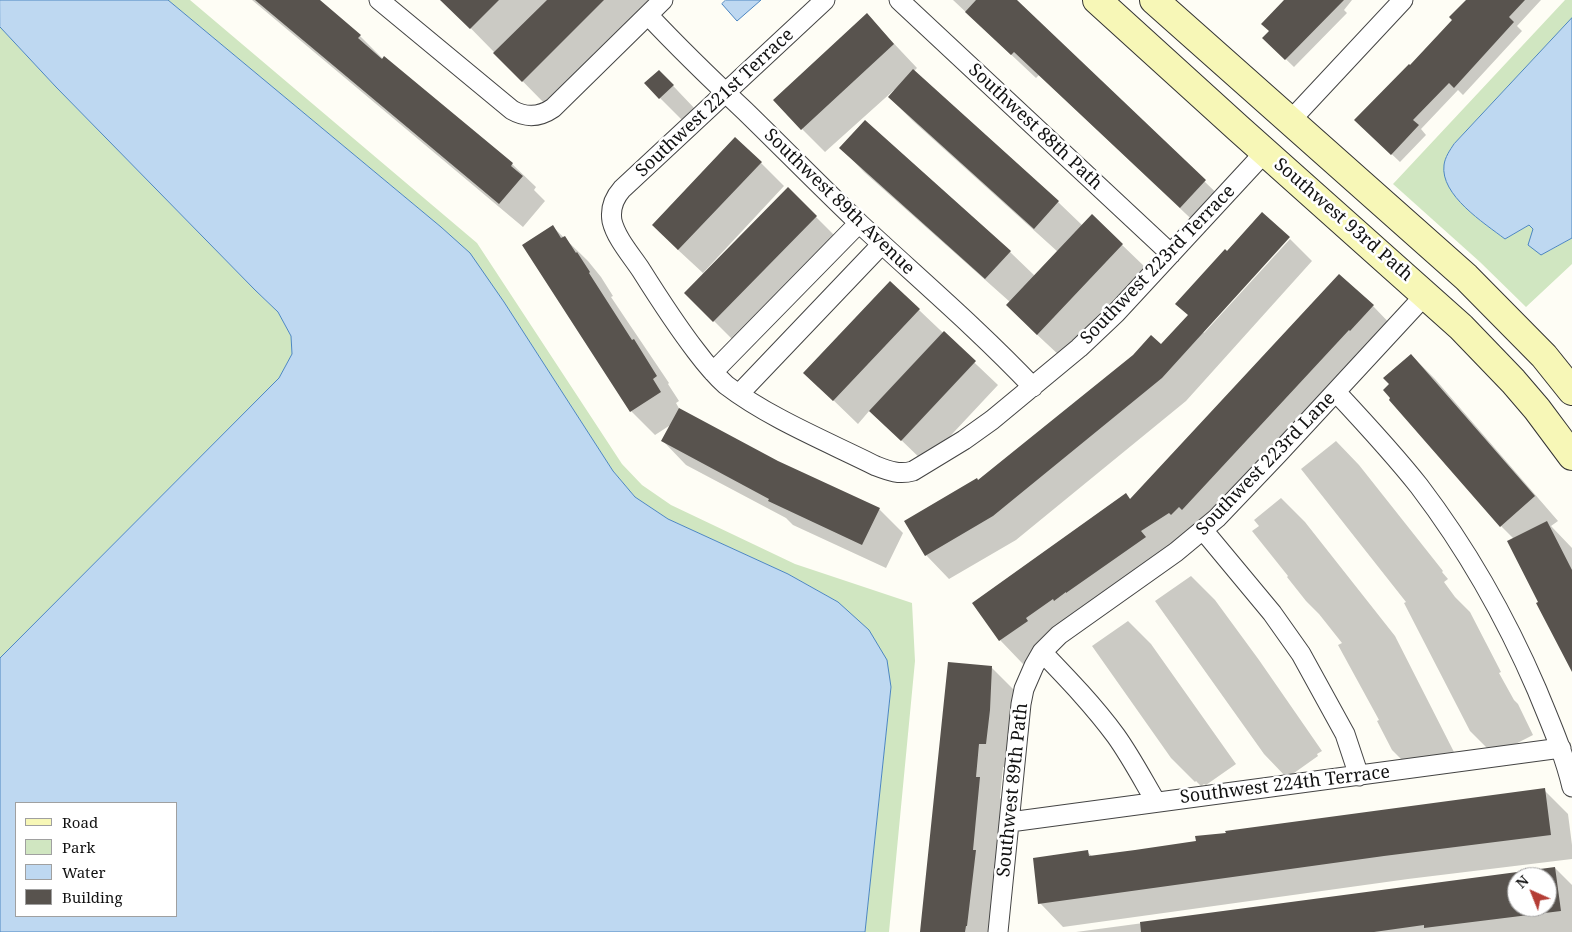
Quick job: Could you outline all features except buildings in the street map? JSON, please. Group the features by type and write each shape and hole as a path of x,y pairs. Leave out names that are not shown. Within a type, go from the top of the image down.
{"street":[{"path":"386,2 512,110 525,115 535,115 553,108 663,0"},
{"name":"Southwest 221st Terrace","path":"713,372 682,334 620,237 613,223 612,211 614,200 622,189 826,0"},
{"name":"Southwest 88th Path","path":"899,0 1171,254"},
{"name":"Southwest 93rd Path","path":"1097,0 1461,327 1513,381 1537,409 1572,456"},
{"path":"1154,0 1466,277 1570,384"},
{"path":"1290,121 1402,0"},
{"name":"Southwest 89th Avenue","path":"648,15 859,223 1000,352 1033,386"},
{"name":"Southwest 223rd Terrace","path":"739,394 781,419 887,470 900,473 917,468 964,440 1033,386 1096,333 1265,152"},
{"path":"859,223 713,372 739,394 882,244"},
{"name":"Southwest 223rd Lane","path":"1042,652 1066,630 1176,552 1203,530 1245,490 1426,294"},
{"path":"1336,392 1419,486 1471,562 1516,643 1561,748 1572,787"},
{"path":"1203,530 1272,613 1300,654 1344,734 1359,776"},
{"path":"1042,652 1075,686 1103,720 1133,762 1156,802"},
{"name":"Southwest 89th Path","path":"998,932 1021,704 1028,678 1042,652"},
{"name":"Southwest 224th Terrace","path":"1010,822 1561,748"}],"green space":[{"path":"168,0 190,0 477,243 622,464 642,485 671,505 795,564 912,603 915,661 889,932 865,932 891,687 838,602 788,574 668,519 635,497 613,471 504,302 469,253 441,227"},
{"path":"1565,0 1572,0 1572,18 1454,144 1444,165 1449,187 1456,197 1505,239 1529,225 1549,251 1572,238 1572,264 1526,307 1480,262 1393,184"},
{"path":"0,27 56,87 278,312 291,336 292,354 279,378 0,658"}],"water":[{"path":"0,0 168,0 470,253 504,302 613,471 635,497 668,519 788,574 838,602 869,630 887,660 891,687 865,932 0,932 0,658 279,378 292,354 291,336 278,312 56,87 0,27"},
{"path":"726,0 761,0 737,21 722,4"},
{"path":"1572,18 1572,238 1541,255 1528,245 1533,229 1529,225 1505,239 1465,207 1449,187 1444,165 1454,144"}]}
